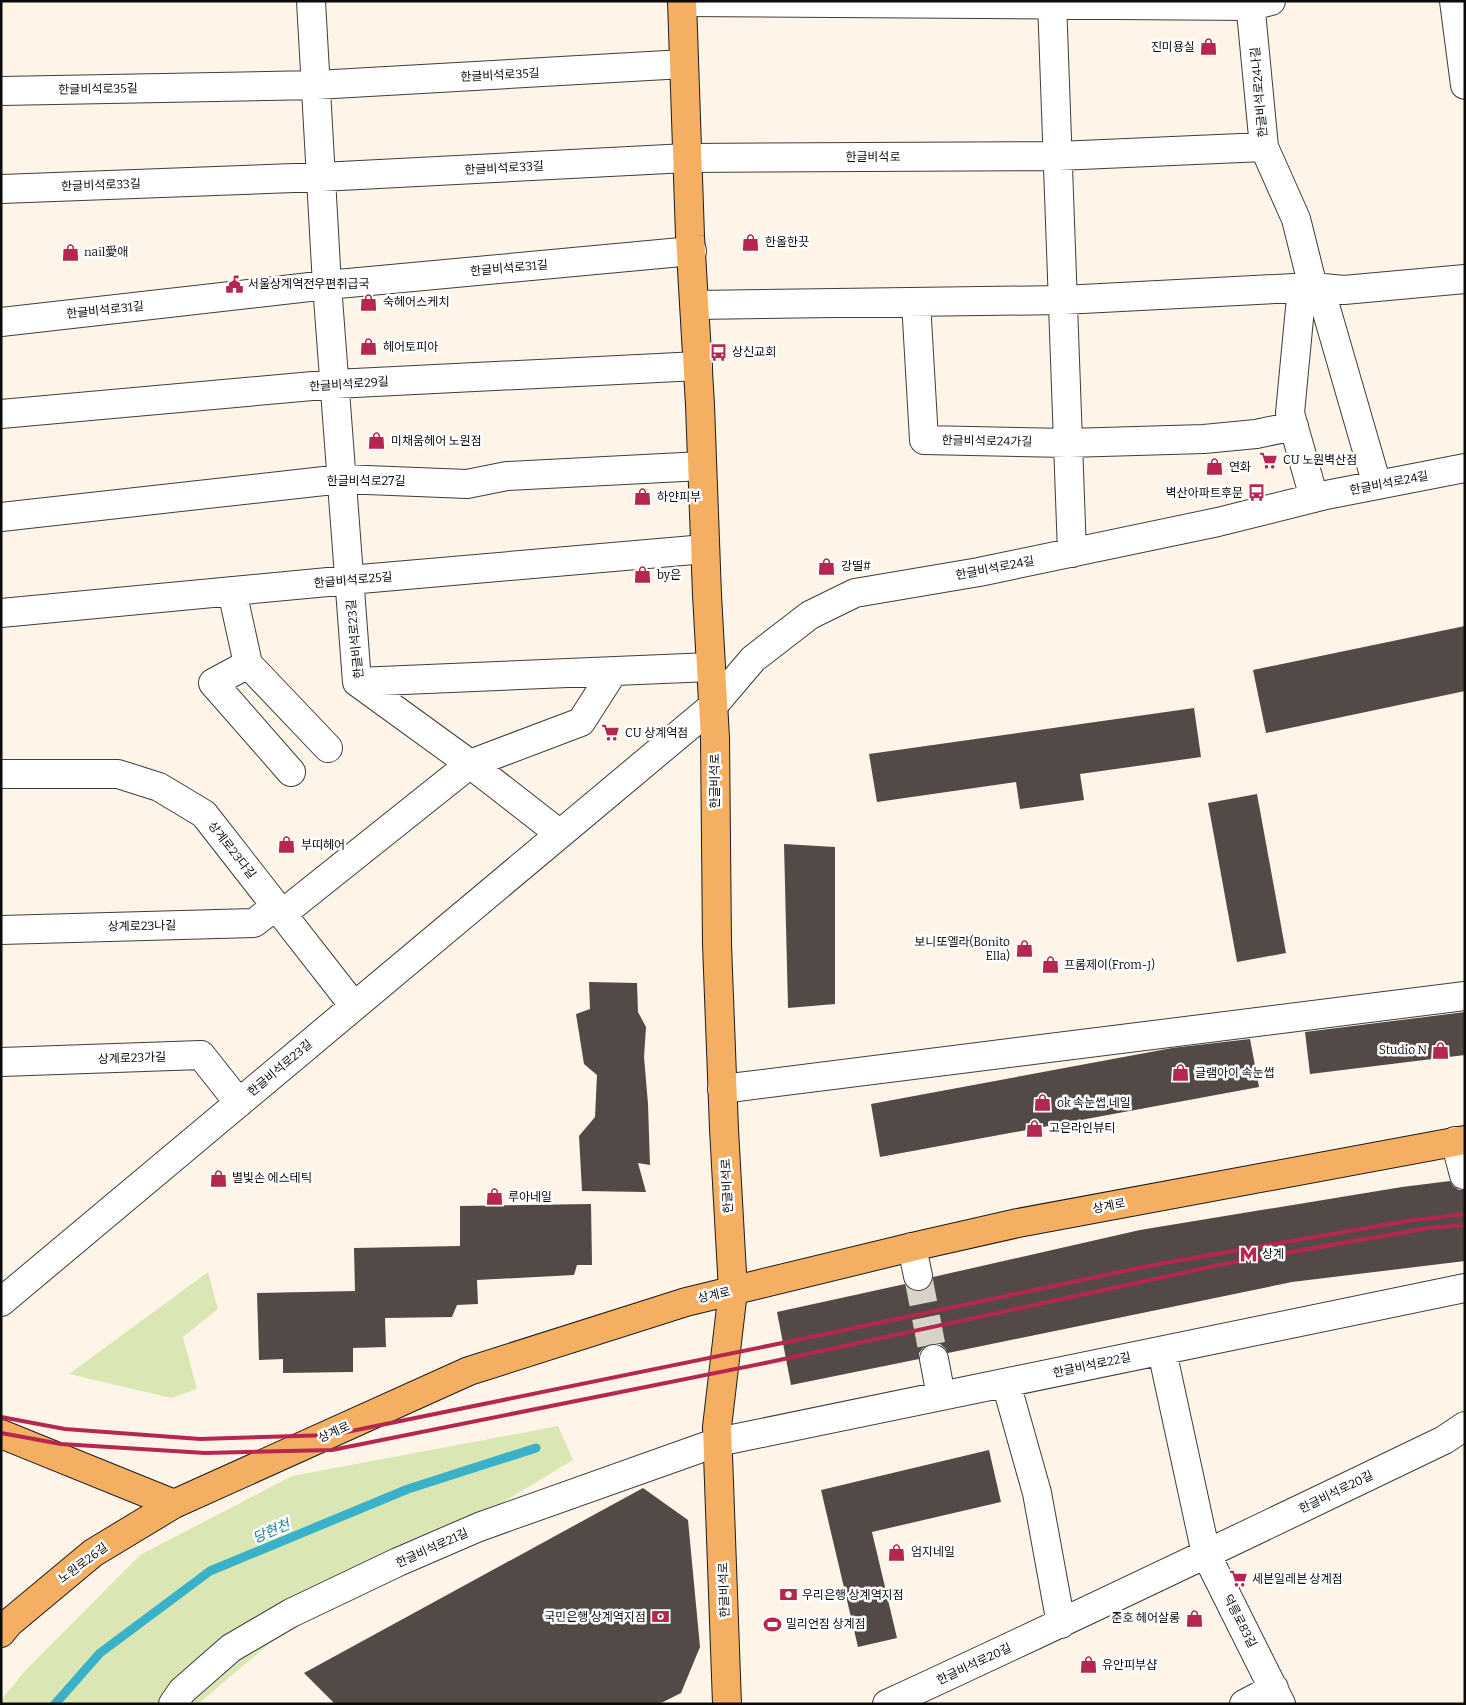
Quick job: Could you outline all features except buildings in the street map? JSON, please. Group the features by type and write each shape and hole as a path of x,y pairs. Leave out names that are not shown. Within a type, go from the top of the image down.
{"main road":[{"name":"한글비석로","path":"682,2 705,549 715,738 717,944 722,1089 733,1291 717,1427 727,1704"},
{"name":"상계로","path":"174,1504 469,1371 686,1302 1018,1223 1460,1140"},
{"path":"1,1434 174,1504"},
{"name":"노원로26길","path":"1,1633 8,1623 93,1553 174,1504"}],"street":[{"path":"310,1 327,285"},
{"path":"1454,1 1464,75"},
{"path":"682,2 1257,3"},
{"path":"1052,3 1072,553"},
{"name":"한글비석로24나길","path":"1257,3 1264,148 1296,219 1312,287 1377,485"},
{"name":"한글비석로35길","path":"1,91 316,85 684,64"},
{"path":"1058,156 1264,148"},
{"name":"한글비석로","path":"688,158 1058,156"},
{"name":"한글비석로33길","path":"1,189 321,178 688,158"},
{"name":"한글비석로31길","path":"1,322 327,285 692,251"},
{"path":"695,305 1063,300 1312,287 1344,290 1465,279"},
{"name":"한글비석로23길","path":"327,285 357,682 470,764 560,834"},
{"path":"1312,287 1290,413 1314,498"},
{"name":"한글비석로24가길","path":"916,302 924,440 1068,443 1204,439 1256,434 1294,426"},
{"name":"한글비석로29길","path":"1,414 335,384 698,366"},
{"name":"한글비석로27길","path":"1,517 342,479 468,484 507,476 702,466"},
{"name":"한글비석로24길","path":"713,706 753,660 810,615 855,593 979,572 1072,553 1218,522 1314,498 1465,468"},
{"name":"한글비석로25길","path":"1,613 705,549"},
{"path":"232,591 248,664 328,748"},
{"path":"248,664 213,683 291,772"},
{"path":"357,682 711,667"},
{"name":"상계로23나길","path":"1,930 254,923 279,910 470,764 581,722 613,672"},
{"name":"한글비석로23길","path":"1,1302 713,706"},
{"name":"상계로23다길","path":"1,774 118,774 159,787 204,814 354,1006"},
{"path":"722,1089 1465,996"},
{"name":"상계로23가길","path":"1,1062 201,1055 239,1103"},
{"path":"1460,1140 1464,1175"},
{"path":"912,1248 918,1276"},
{"name":"한글비석로22길","path":"718,1442 1465,1288"},
{"path":"1162,1350 1206,1554"},
{"path":"934,1359 941,1396"},
{"path":"1006,1383 1036,1493 1061,1624"},
{"name":"한글비석로20길","path":"887,1704 1061,1624 1444,1440 1465,1426"},
{"name":"한글비석로21길","path":"173,1704 182,1692 231,1648 291,1613 398,1562 479,1527 718,1442"},
{"name":"덕릉로83길","path":"1206,1554 1278,1696 1244,1704"}],"green space":[{"path":"208,1272 218,1309 183,1337 197,1389 171,1398 69,1374"},
{"path":"558,1426 573,1460 269,1644 198,1704 1,1704 1,1700 25,1671 140,1555 292,1476"}],"waterway":[{"name":"당현천","path":"55,1704 100,1653 210,1571 408,1489 536,1448"}],"tunnel":[{"path":"918,1276 934,1359"}],"railway":[{"path":"1,1417 65,1429 200,1439 332,1435 1153,1265 1407,1221 1465,1214"},
{"path":"1,1433 61,1444 205,1453 332,1450 770,1362 1224,1264 1428,1228 1465,1225"}],"place":[{"name":"진미용실","path":"1209,47"},
{"name":"한올한끗","path":"751,242"},
{"name":"nail愛애","path":"70,252"},
{"name":"서울상계역전우편취급국","path":"234,284"},
{"name":"숙헤어스케치","path":"369,302"},
{"name":"헤어토피아","path":"369,347"},
{"name":"상신교회","path":"718,352"},
{"name":"미채움헤어 노원점","path":"377,441"},
{"name":"CU 노원벽산점","path":"1269,460"},
{"name":"연화","path":"1215,467"},
{"name":"벽산아파트후문","path":"1257,493"},
{"name":"하얀피부","path":"643,497"},
{"name":"강띨#","path":"827,566"},
{"name":"by은","path":"643,575"},
{"name":"CU 상계역점","path":"611,733"},
{"name":"부띠헤어","path":"287,845"},
{"name":"보니또엘라(Bonito Ella)","path":"1024,949"},
{"name":"프롬제이(From-J)","path":"1050,965"},
{"name":"Studio N","path":"1441,1050"},
{"name":"글램아이 속눈썹","path":"1181,1073"},
{"name":"ok 속눈썹.네일","path":"1043,1103"},
{"name":"고은라인뷰티","path":"1035,1128"},
{"name":"별빛손 에스테틱","path":"218,1178"},
{"name":"루아네일","path":"494,1197"},
{"name":"상계","path":"1248,1254"},
{"name":"엄지네일","path":"897,1552"},
{"name":"세븐일레븐 상계점","path":"1238,1579"},
{"name":"우리은행 상계역지점","path":"788,1595"},
{"name":"국민은행 상계역지점","path":"660,1617"},
{"name":"준호 헤어살롱","path":"1194,1618"},
{"name":"밀리언짐 상계점","path":"772,1624"},
{"name":"유안피부샵","path":"1088,1665"}]}
